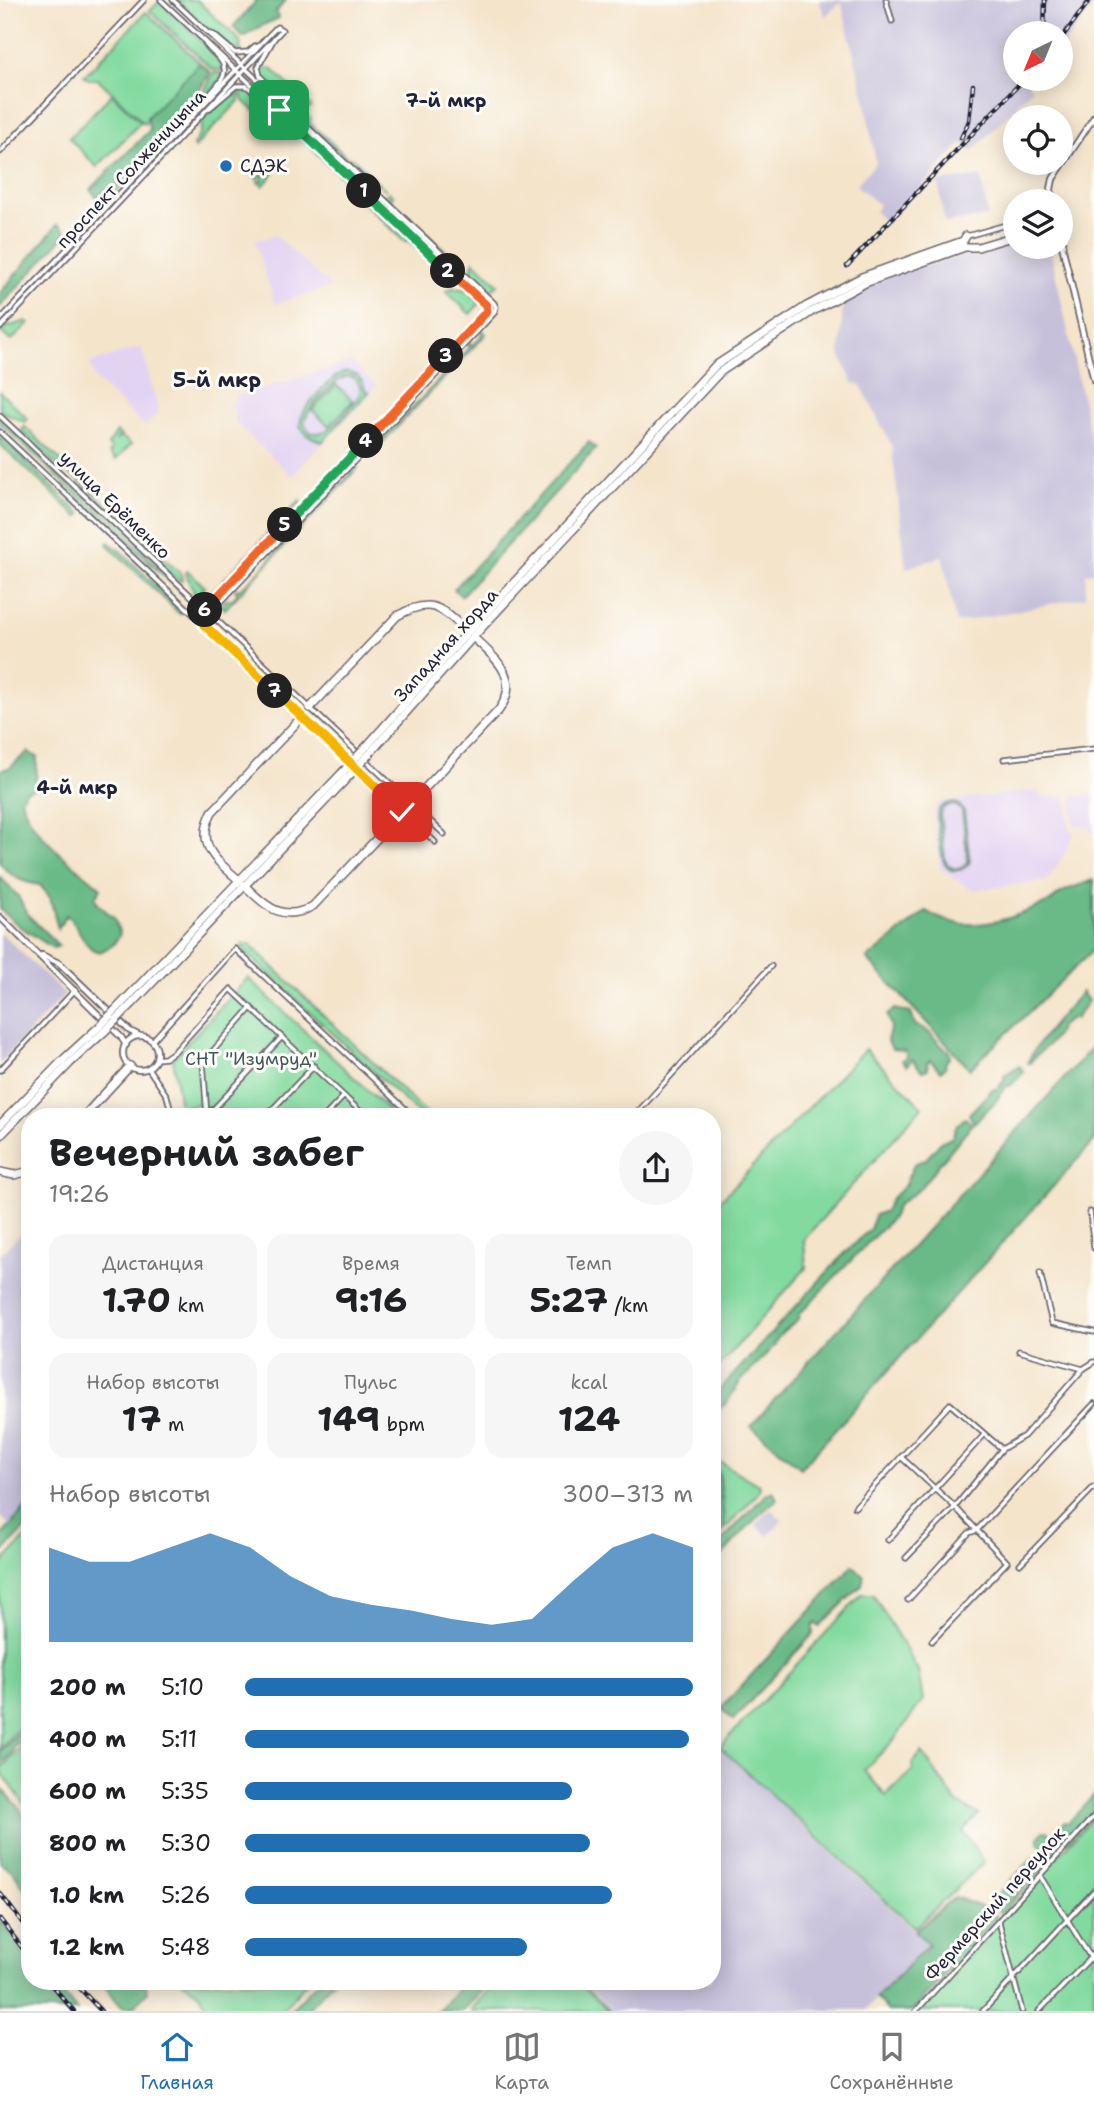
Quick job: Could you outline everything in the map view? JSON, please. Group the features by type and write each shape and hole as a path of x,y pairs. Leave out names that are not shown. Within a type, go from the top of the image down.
{"highway":[{"name":"Западная хорда","path":"27,1108 368,750 715,366 807,306 862,277 965,242 978,247 1003,240"},
{"path":"310,708 397,616 408,609 419,605 444,611 471,635 499,662 506,674 507,695 499,710 411,803"},
{"path":"302,717 212,812 208,821 205,839 208,849 243,884 274,910 285,914 301,913 313,906 402,812"},
{"name":"Западная хорда","path":"0,1125 65,1058 103,1028"},
{"path":"91,1108 130,1066"},
{"name":"Западная хорда","path":"0,1136 21,1114"},
{"path":"0,1172 14,1175 21,1173"}],"street":[{"path":"0,152 144,0"},
{"path":"161,0 486,305 491,307 495,304"},
{"path":"173,0 495,304 495,313 210,615 204,625"},
{"path":"887,0 892,21"},
{"name":"проспект Солженицына","path":"238,72 246,68 279,28"},
{"path":"209,34 214,35 233,52 242,54 272,36"},
{"path":"272,36 258,66 260,76 276,97"},
{"name":"проспект Солженицына","path":"0,328 238,72 242,64 272,36"},
{"path":"203,39 204,44 222,62 225,70 222,81 204,100 205,107 213,108 233,87 240,85 271,103"},
{"name":"проспект Солженицына","path":"0,320 205,107"},
{"path":"1051,189 1060,165 1094,117"},
{"path":"965,242 1003,226"},
{"path":"1065,259 1094,380"},
{"path":"197,618 484,316 486,305"},
{"name":"улица Ерёменко","path":"0,416 444,834"},
{"name":"улица Ерёменко","path":"0,432 435,842"},
{"path":"180,602 185,600 188,594"},
{"path":"1004,759 1094,749"},
{"path":"0,917 75,990 126,1045"},
{"path":"152,1041 236,949 405,1108"},
{"path":"38,954 59,962 130,1031 152,1041 157,1051 156,1059 148,1068 140,1070 130,1066 124,1058 126,1045 140,1036"},
{"path":"641,1108 771,966"},
{"path":"156,1059 165,1058 175,1051 231,989 357,1108"},
{"path":"0,1070 75,990"},
{"path":"206,1108 203,1062 251,1008"},
{"path":"215,1108 282,1037"},
{"path":"274,1108 314,1066"},
{"path":"148,1068 167,1096 170,1108"},
{"path":"333,1108 344,1096"},
{"path":"1090,1212 1094,1248"},
{"path":"1040,1273 1052,1323 1094,1332"},
{"path":"1019,1350 1083,1369"},
{"path":"906,1558 955,1507 1002,1449 1024,1436 1083,1369 1094,1362"},
{"path":"855,1507 950,1404 1002,1449"},
{"path":"908,1600 1094,1404"},
{"path":"888,1540 984,1435"},
{"path":"901,1457 955,1507 1007,1562 932,1641"},
{"path":"1020,1564 1094,1487"},
{"name":"Фермерский переулок","path":"916,2011 1094,1816"},
{"path":"1040,1875 1094,1963"},
{"path":"983,2011 1094,1891"},
{"path":"998,1921 1022,2011"},
{"path":"1040,2011 1092,1956"}],"shaded area":[{"path":"819,0 1094,0 1094,4 1073,33 1073,21 1003,21 1003,91 1030,91 1017,105 1003,105 1003,119 973,151 962,143 887,223 875,212 879,205 856,185 876,163 865,99 841,2 825,16"},
{"path":"981,176 988,217 945,223 938,182"},
{"path":"275,235 331,287 275,304 255,241"},
{"path":"1003,246 1003,259 1052,259 1094,452 1094,572 1086,574 1085,597 956,623 942,555 906,568 892,447 861,385 853,383 840,354 843,303 895,273"},
{"path":"141,347 159,412 145,426 95,379 90,363"},
{"path":"351,362 377,386 292,476 237,424 231,404 239,395"},
{"path":"1039,790 1040,796 1065,797 1070,831 1075,831 1064,855 1047,881 971,890 940,868 934,812 940,802"},
{"path":"1094,795 1094,833 1091,833 1090,827 1074,825 1072,797"},
{"path":"0,932 65,994 0,1063"},
{"path":"21,1233 21,1514 10,1526 0,1516 0,1255"},
{"path":"771,1509 783,1520 768,1536 756,1525"},
{"path":"721,1749 929,1944 865,2010 612,2011 590,1990 721,1990"}],"green space":[{"path":"177,0 197,0 240,41 241,52 230,48"},
{"path":"257,0 286,0 276,12 279,18 243,37 233,27"},
{"path":"160,1 205,45 223,70 213,70 150,11"},
{"path":"146,12 200,63 147,117 145,124 98,79 84,76"},
{"path":"200,63 211,73 192,99 112,191 107,189 97,197 90,190 150,130 147,117"},
{"path":"259,68 272,69 311,107 306,110 292,108 265,79"},
{"path":"214,73 223,73 197,108 78,234 76,232 197,104"},
{"path":"250,75 490,303 490,305 248,77"},
{"path":"238,87 239,101 194,148 203,118"},
{"path":"241,87 283,117 286,127 283,137 242,99"},
{"path":"112,94 141,122 97,167 69,138"},
{"path":"304,114 311,119 309,122 349,159 352,157 386,190 356,164 358,169 348,162 302,119"},
{"path":"292,128 373,203 369,208 365,204 367,201 297,135 294,137 291,134"},
{"path":"261,161 268,168 266,172 272,169 275,172 263,186 258,182 263,180 263,174 258,179 250,173"},
{"path":"389,192 393,196 390,199 461,265 463,262 467,271 463,271 384,196"},
{"path":"372,208 397,233 400,231 409,237 455,280 454,283 446,281 448,278 408,240 405,242 371,210"},
{"path":"58,224 67,233 0,307 0,293"},
{"path":"474,261 498,284 488,294 472,278"},
{"path":"452,288 465,289 480,303 470,314 446,291"},
{"path":"26,321 29,323 11,341 0,331 4,328"},
{"path":"482,330 486,334 377,448 393,423 398,423 471,346 467,345 470,342 473,345 480,338"},
{"path":"346,372 356,375 369,392 322,442 307,435 300,426 301,419 317,394","holes":["349,376 359,384 359,396 331,428 324,432 310,432 304,424 315,403 329,388"]},
{"path":"336,385 353,401 329,426 312,410"},
{"path":"0,392 28,419 25,422 0,411"},
{"path":"0,416 188,595 188,596 0,423"},
{"path":"25,427 98,496 97,498 21,431"},
{"path":"117,432 120,435 116,441 121,436 131,444 116,460 109,453 112,449 108,445"},
{"path":"0,437 81,514 78,517 0,444"},
{"path":"589,442 596,448 461,596 454,589"},
{"path":"354,465 358,468 225,609 221,605 227,599 233,599 238,593 235,590 259,572 281,547 281,542 292,530 298,530 304,523 302,520 307,519 351,473 350,468"},
{"path":"100,498 182,575 182,580 179,581 96,503"},
{"path":"300,500 300,506 295,507 260,543 264,544 261,547 258,544 256,546 255,554 250,554 225,581 229,581 226,584 222,583 221,590 214,598 210,594"},
{"path":"108,542 183,611 180,614 107,544"},
{"path":"187,570 205,587 196,597 186,574"},
{"path":"28,752 37,757 36,788 25,791 21,800 27,814 55,849 101,888 95,897 98,904 114,918 120,934 113,945 100,952 88,946 75,924 66,915 58,929 50,897 40,885 18,879 0,863 0,770 9,768"},
{"path":"950,803 958,804 964,811 970,862 956,871 949,869 944,862 939,837 938,812 941,807","holes":["957,806 962,811 968,862 956,869 945,860 940,814 944,807"]},
{"path":"0,877 18,896 27,914 59,946 53,948 19,926 0,909"},
{"path":"1094,880 1094,949 970,1069 867,959 926,911 955,923 986,923 1016,916 1048,903 1067,890"},
{"path":"243,944 249,944 421,1108 412,1108 242,949"},
{"name":"СНТ \"Изумруд\"","path":"248,978 386,1108 203,1108 202,1103 180,1108 173,1058"},
{"path":"1082,992 1088,1001 1075,1019 1060,1026 1056,1037 1027,1063 1045,1035"},
{"path":"895,1009 911,1013 915,1025 926,1030 949,1052 950,1058 946,1061 945,1068 940,1071 931,1060 927,1062 928,1069 922,1071 912,1059 907,1066 902,1060 907,1057 905,1051 892,1049 887,1040 891,1027 887,1015"},
{"path":"1094,1045 1094,1141 801,1468 751,1426"},
{"path":"865,1049 922,1107 804,1239 806,1268 721,1364 721,1200"},
{"path":"1019,1066 1024,1072 1010,1086 1006,1086 996,1101 974,1123 969,1114 993,1089 996,1090 1004,1081 1004,1075"},
{"path":"965,1118 972,1124 919,1189 897,1206 892,1218 799,1314 798,1320 778,1337 774,1346 740,1382 721,1408 721,1388 870,1229 875,1215 885,1211 891,1199 905,1185 914,1164 926,1159 942,1141 952,1138 957,1125"},
{"path":"721,1462 760,1486 759,1492 725,1529"},
{"path":"773,1491 777,1499 721,1557 721,1542 766,1494"},
{"path":"721,1492 725,1529 721,1533"},
{"path":"21,1513 21,1533 0,1555 0,1534"},
{"path":"21,1543 21,1726 0,1748 0,1566"},
{"path":"853,1565 864,1576 862,1585 819,1627 816,1623 813,1626 813,1634 733,1720 721,1708"},
{"path":"862,1594 873,1594 918,1670 923,1700 893,1741 864,1770 886,1796 913,1770 912,1764 922,1752 957,1803 979,1814 963,1831 984,1862 915,1928 721,1746"},
{"path":"21,1730 21,1742 0,1765 0,1751"},
{"path":"21,1747 21,1799 0,1770"},
{"path":"0,1786 21,1811 21,1883 14,1872 0,1862"},
{"path":"1094,1795 1094,1812 1067,1842 1063,1842 1056,1831 1064,1822 1069,1822"},
{"path":"1094,1816 1094,2008 1088,2011 917,2011"},
{"path":"1043,1831 1047,1831 1054,1838 1059,1849 1051,1858 1039,1843"},
{"path":"1033,1858 1043,1860 1043,1867 1001,1913 995,1908 1000,1891"},
{"path":"955,1897 989,1910 997,1917 912,2011 888,2011 876,1998 929,1944 915,1931"},
{"path":"0,1920 21,1944 21,1990 60,1990 77,2011 0,2011"},
{"path":"108,1990 147,1990 133,2007 122,2007"},
{"path":"194,1990 300,1990 281,2011 211,2011"},
{"path":"310,1990 325,1990 306,2011 289,2011"},
{"path":"457,1990 482,1990 463,2011 437,2011"},
{"path":"489,1990 587,1990 609,2011 470,2011"}],"railway":[{"path":"1044,21 1045,0"},
{"path":"1073,23 1090,0"},
{"path":"961,138 969,121 973,85"},
{"path":"847,266 1013,91"},
{"path":"0,1893 21,1921"},
{"path":"0,1919 21,1946"},
{"path":"56,1990 74,2011"},
{"path":"81,1990 101,2011"}],"place":[{"name":"СДЭК","path":"226,166"}],"district":[{"name":"7-й мкр","path":"446,100"},
{"name":"5-й мкр","path":"217,380"},
{"name":"4-й мкр","path":"77,787"}],"route":[{"path":"279,110 486,305 484,316 205,610 210,615 204,625 402,812"}]}
